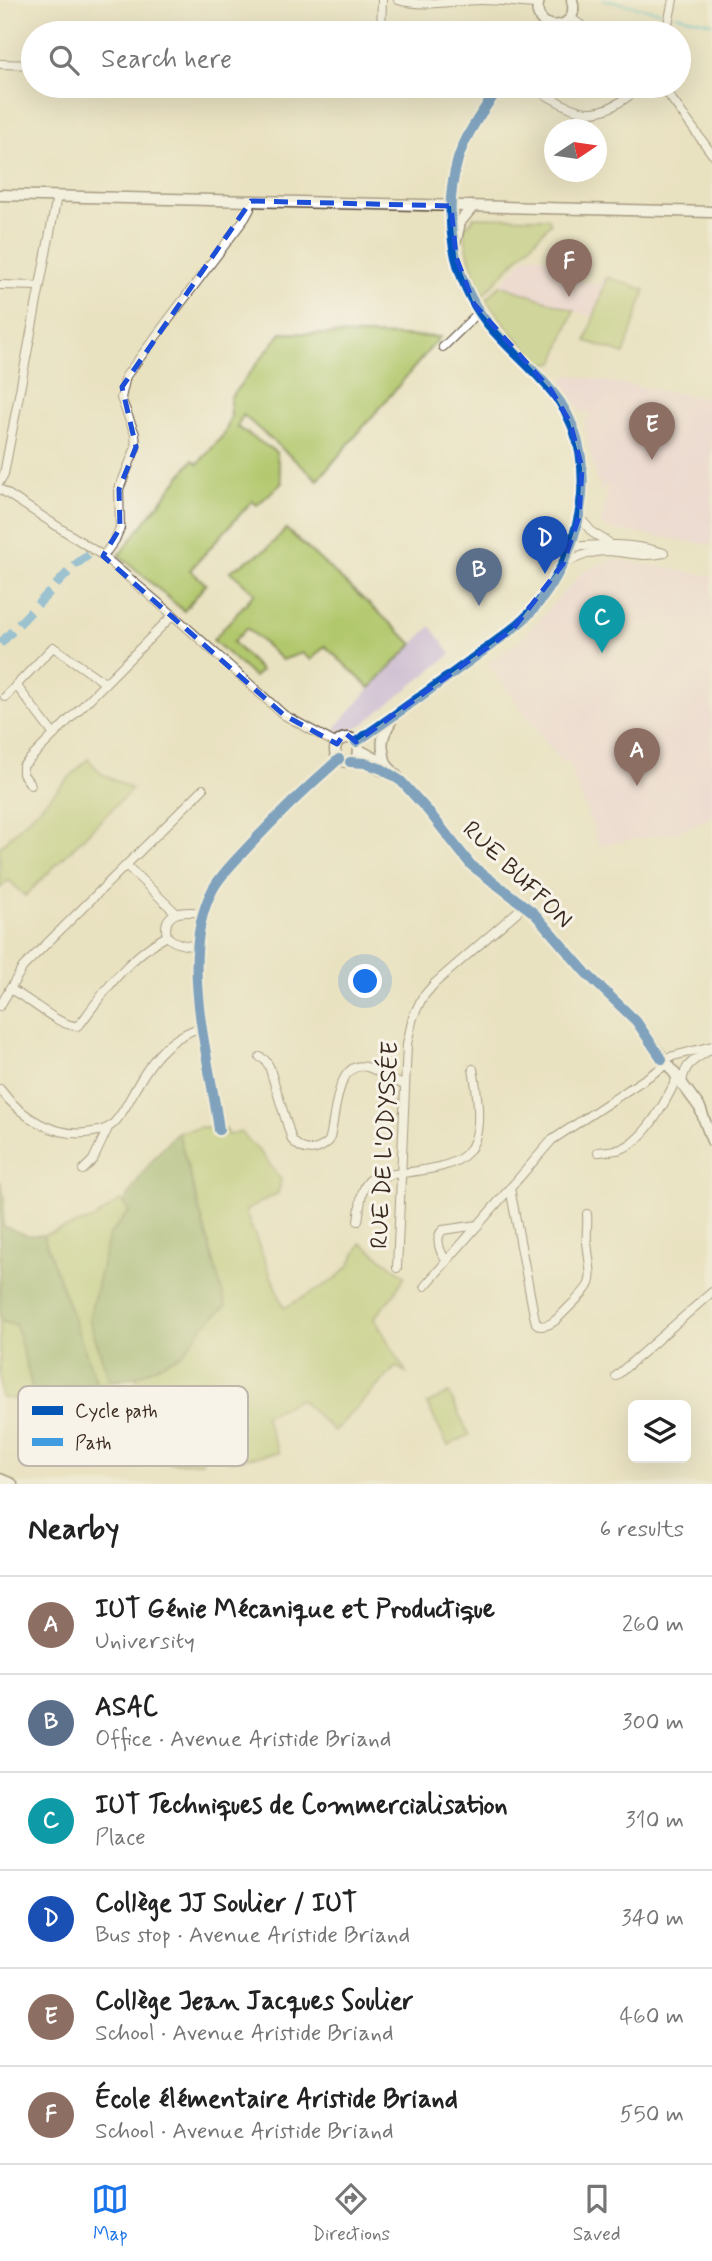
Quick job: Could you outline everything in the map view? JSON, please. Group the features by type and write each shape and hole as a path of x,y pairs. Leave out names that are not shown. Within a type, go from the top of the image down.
{"main road":[{"path":"567,21 571,18 573,1"},
{"path":"538,2 538,15 541,20"},
{"path":"358,746 346,738 337,744 335,753 345,760 357,757 358,746 394,716 513,629 531,612 564,564 579,516 582,468 575,434 566,413 551,390 479,312 465,285 456,257 451,206 458,158 493,98"},
{"path":"0,195 712,212"},
{"path":"456,257 457,229 473,206"},
{"path":"386,764 381,746 385,731 394,716"},
{"name":"RUE BUFFON","path":"358,746 386,764 471,865 525,905 586,973 636,1021 700,1108 712,1141"},
{"name":"RUE BUFFON","path":"345,760 382,769 401,781"},
{"path":"0,1479 12,1484"}],"street":[{"path":"381,21 382,0"},
{"path":"398,0 444,4 481,0 538,2"},
{"path":"669,21 673,0"},
{"path":"571,18 575,21"},
{"path":"0,64 21,65"},
{"path":"551,98 569,108 593,114 619,105 627,98"},
{"path":"671,98 712,153"},
{"path":"0,481 4,474 57,196"},
{"path":"103,556 120,528 119,489 136,447 135,434 121,398 126,376 245,218 251,201"},
{"path":"0,285 39,286"},
{"path":"443,347 479,312"},
{"path":"0,489 103,556 284,715 337,744"},
{"path":"579,516 593,533 611,543"},
{"path":"564,564 596,552 647,556 664,553 649,548 611,543 570,547"},
{"path":"31,785 23,774 23,766 173,615"},
{"path":"5,697 53,647 105,683"},
{"path":"16,685 54,735"},
{"path":"219,1130 201,1027 198,992 198,946 204,913 213,890 225,872 257,836 345,760"},
{"path":"0,1006 23,967 203,789"},
{"path":"126,865 176,913"},
{"name":"RUE DE L'ODYSSÉE","path":"397,1268 405,1085 413,1017 422,998 435,983 525,905"},
{"path":"198,946 171,941 165,931 170,918 176,913 204,913"},
{"path":"9,989 22,994 64,1023 77,1026 110,983 157,941 167,936"},
{"path":"83,1170 93,1160 109,1127 123,1111 148,1066 163,1048 176,1038 201,1027"},
{"path":"425,1286 552,1140 664,1062 712,1047"},
{"path":"598,1152 622,1149 640,1135 680,1082 683,1071 690,1062 712,1047"},
{"path":"260,1057 269,1066 292,1140 307,1151 315,1150 329,1141 340,1083 346,1074 354,1069 370,1068 393,1082 405,1085"},
{"path":"358,1221 363,1188 374,1177 442,1168 454,1164 466,1155 477,1133 479,1103 473,1069"},
{"path":"0,1089 19,1110 41,1124 60,1131 88,1133 109,1127"},
{"path":"510,1188 534,1315 540,1325 552,1324 589,1287 593,1277 586,1237 589,1227 587,1214"},
{"path":"447,1260 442,1256 439,1233 443,1230 478,1225"},
{"path":"616,1376 712,1292"}],"highlighted area":[{"path":"251,201 451,206 456,257 474,304 551,390 570,422 582,468 579,517 563,564 513,629 356,742 345,733 337,744 284,715 103,556 120,528 119,489 136,447 122,387"}],"shaded area":[{"path":"534,255 562,264 559,274 587,283 588,281 600,285 603,276 607,277 594,317 500,285 524,258"},
{"path":"569,375 712,399 712,545 608,529 601,525 608,487 604,486 602,494 598,488 602,487 600,482 597,482 584,424 586,418 591,417 590,412 579,410 560,381"},
{"path":"614,559 712,576 712,817 679,832 599,845 568,761 562,763 487,663 518,642 583,572"},
{"path":"431,626 451,654 362,725 349,730 334,730 370,688"}],"green space":[{"path":"473,217 548,218 551,223 483,295 470,263 464,228"},
{"path":"607,277 645,290 624,354 586,341"},
{"path":"500,285 574,310 554,363 542,364 486,300"},
{"path":"281,333 440,337 318,480 243,415 237,427 276,452 282,483 257,505 252,501 190,570 206,584 184,611 119,555 193,460 198,464 225,433 231,416 230,398"},
{"path":"286,529 413,644 370,688 325,646 311,660 302,653 282,660 247,628 233,642 261,671 254,677 213,640 255,593 230,571 267,549"},
{"path":"88,759 102,774 132,789 25,896 9,880 0,888 0,847"},
{"path":"202,1127 227,1130 228,1135 240,1132 261,1153 281,1180 278,1193 245,1211 284,1308 334,1280 349,1266 361,1243 405,1276 374,1318 406,1372 396,1367 334,1431 300,1399 264,1416 279,1453 248,1458 248,1386 139,1386 136,1377 182,1354 204,1325 226,1306 178,1132"},
{"path":"178,1132 226,1306 204,1325 182,1354 136,1377 110,1382 89,1319 109,1235 129,1212 124,1202 136,1183"},
{"path":"0,1181 4,1197 3,1226 26,1235 43,1235 98,1386 32,1386 16,1325 0,1321"},
{"path":"121,1200 129,1212 109,1235 89,1319 110,1382 100,1386 98,1386 43,1235 94,1219"},
{"path":"0,1321 16,1325 32,1386 18,1386 18,1400 0,1397"},
{"path":"449,1393 469,1435 448,1446 427,1404"}],"waterway":[{"path":"604,0 662,12"},
{"path":"676,15 712,23"}],"marked path":[{"path":"0,644 75,565 95,550"}],"cycle path":[{"path":"356,742 500,639 530,613 562,566 580,511 583,483 573,427 552,391 488,324 476,306 458,267 451,224 453,180 461,149 492,98"},
{"path":"219,1130 199,1008 197,945 203,915 213,889 229,867 339,759"},
{"path":"350,762 365,763 382,769 401,781 471,865 534,913 586,973 636,1021 662,1059"}],"place":[{"name":"École élémentaire Aristide Briand","path":"569,297"},
{"name":"Collège Jean Jacques Soulier","path":"652,460"},
{"name":"Collège JJ Soulier / IUT","path":"545,574"},
{"name":"ASAC","path":"479,606"},
{"name":"IUT Techniques de Commercialisation","path":"602,653"},
{"name":"IUT Génie Mécanique et Productique","path":"637,786"}]}
